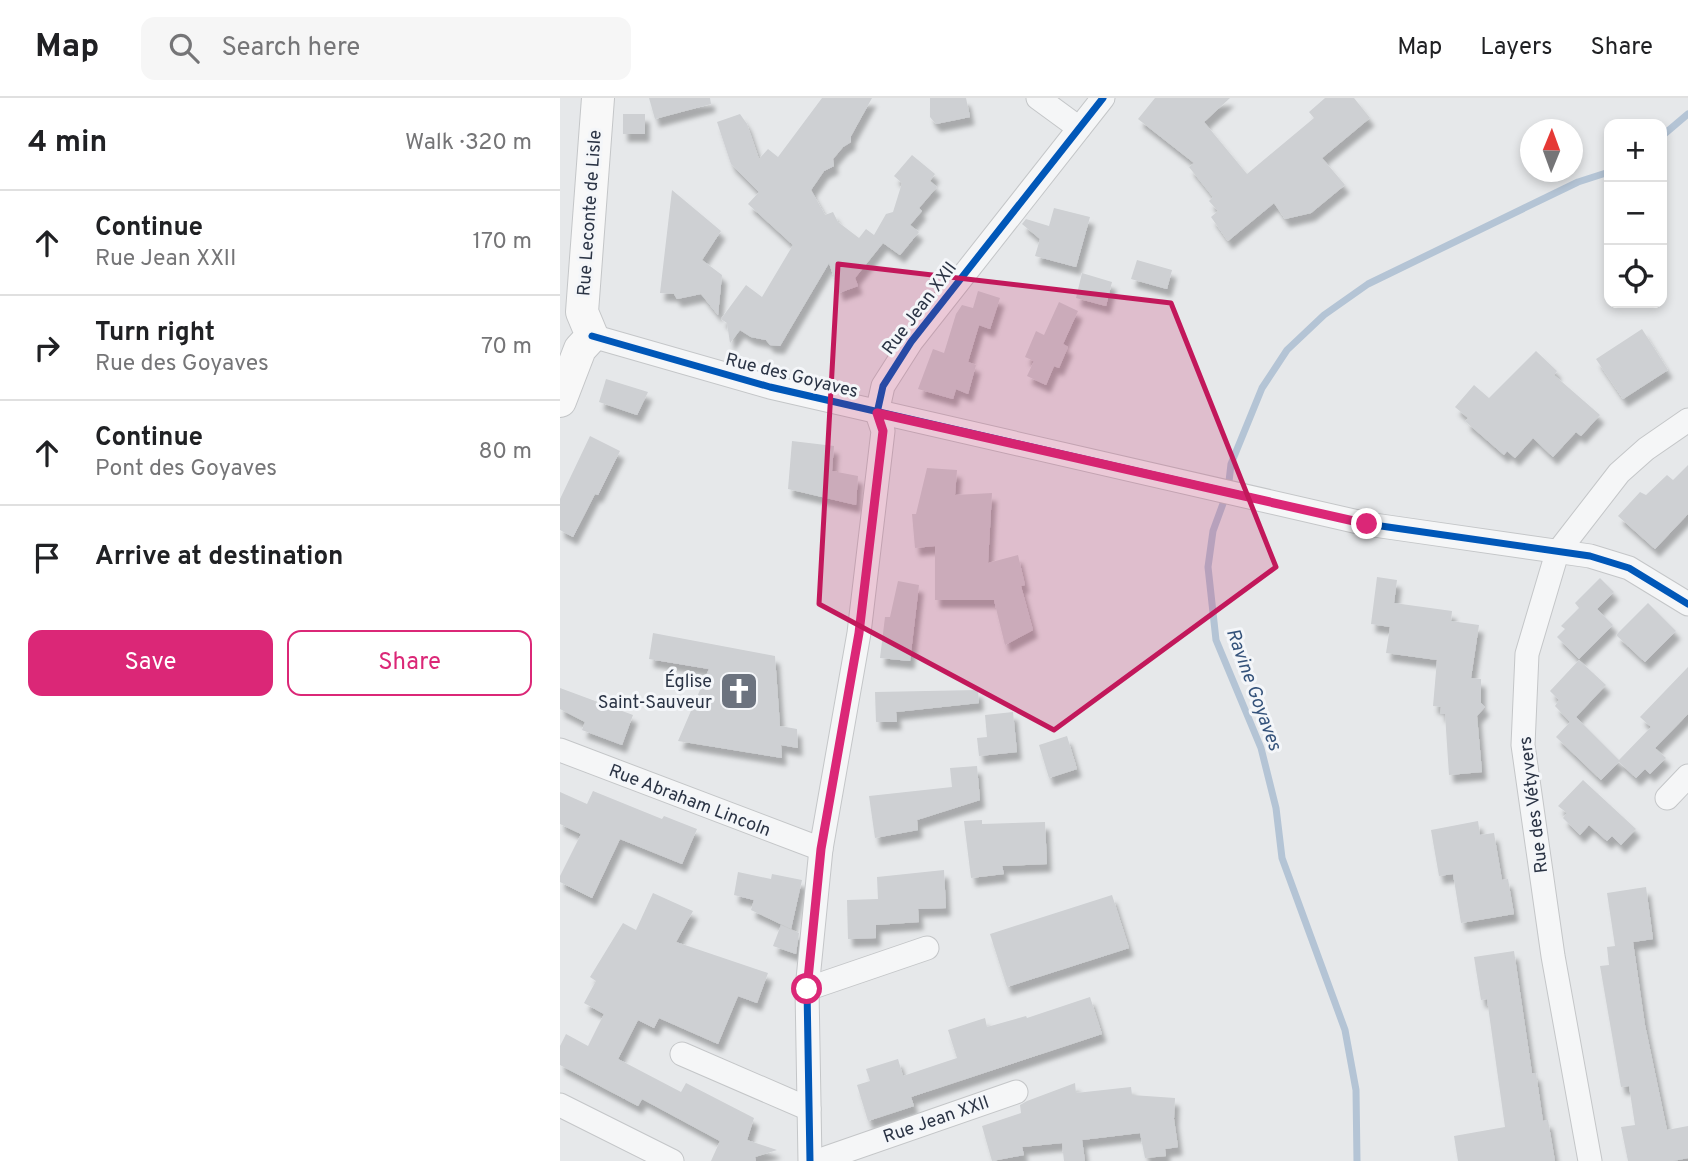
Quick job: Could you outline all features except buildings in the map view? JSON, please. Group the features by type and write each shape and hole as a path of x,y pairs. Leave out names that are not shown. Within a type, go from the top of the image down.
{"main road":[{"name":"Rue Leconte de Lisle","path":"573,331 583,98"},
{"name":"Rue Leconte de Lisle","path":"560,401 573,331 598,98"}],"street":[{"path":"1038,98 1079,128"},
{"name":"Rue Jean XXII","path":"810,1161 807,989 821,849 859,633 883,431 877,413 883,386 911,342 1103,98"},
{"name":"Rue des Goyaves","path":"573,331 770,387 1367,524 1489,539 1557,553"},
{"name":"Rue des Vétyvers","path":"1590,1161 1553,956 1523,745 1527,654 1557,553 1619,473 1646,449 1688,420"},
{"path":"1557,553 1590,556 1629,568 1688,604"},
{"name":"Rue Abraham Lincoln","path":"560,750 821,849"},
{"path":"1667,798 1688,776"},
{"path":"807,989 927,948"},
{"path":"682,1054 809,1109"},
{"name":"Rue Jean XXII","path":"817,1161 1016,1092"},
{"path":"560,1105 672,1161"}],"highlighted area":[{"path":"838,264 1171,303 1276,567 1054,730 819,604"}],"waterway":[{"name":"Ravine Goyaves","path":"1667,132 1688,114"},
{"name":"Ravine Goyaves","path":"1357,1161 1356,1090 1345,1030 1282,858 1276,808 1261,748 1216,640 1208,567 1213,531 1228,490 1231,464 1262,388 1287,350 1324,315 1368,284 1578,182 1604,174"}],"cycle path":[{"path":"810,1161 807,989 821,849 859,633 883,431 877,413 883,386 911,342 1103,98"},
{"path":"592,336 770,387 1367,524 1590,556 1629,568 1688,604"}],"place":[{"name":"Église Saint-Sauveur","path":"739,691"}],"route":[{"path":"807,989 821,849 859,633 883,431 877,413 1367,524"}]}
